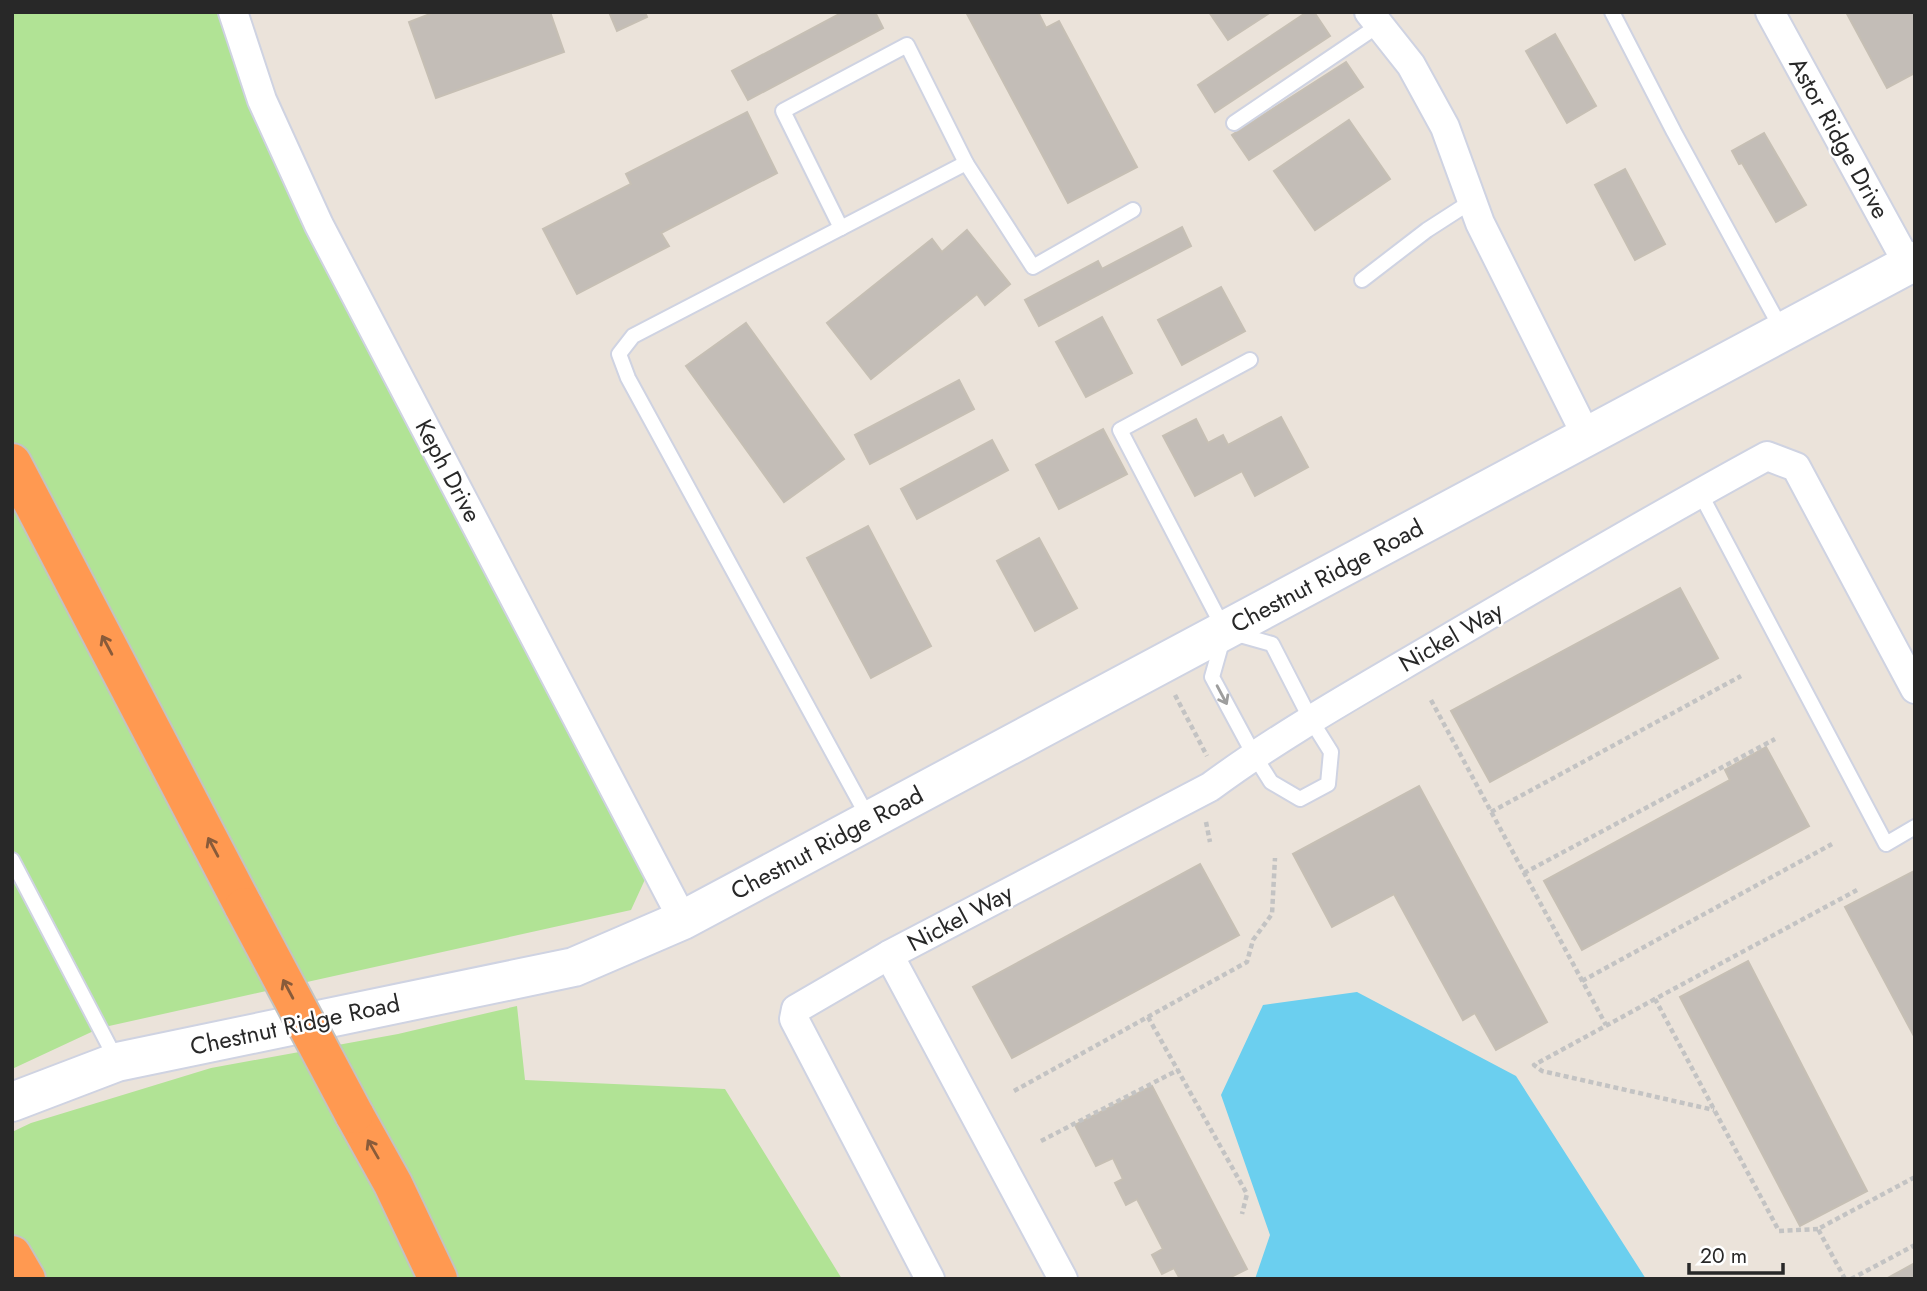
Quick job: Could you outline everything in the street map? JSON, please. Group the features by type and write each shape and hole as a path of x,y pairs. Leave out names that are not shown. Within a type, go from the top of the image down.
{"highway":[{"path":"12,463 244,907 393,1184 438,1279"},
{"path":"393,1184 462,1279"},
{"path":"12,1255 26,1279"}],"street":[{"name":"Keph Drive","path":"233,12 262,100 319,225 683,920"},
{"name":"Astor Ridge Drive","path":"1770,12 1911,262"},
{"path":"1374,19 1410,65 1445,127 1480,223 1587,437"},
{"name":"Chestnut Ridge Road","path":"12,1102 117,1062 573,967 683,920 1911,262"},
{"name":"Nickel Way","path":"930,1279 794,1019 796,1009 889,955 1210,787 1254,755 1311,720 1700,492 1768,456 1796,467 1915,689"},
{"name":"Nickel Way","path":"889,955 1063,1279"}],"lane":[{"path":"1612,12 1783,332"},
{"path":"1234,123 1374,19"},
{"path":"841,228 783,111 907,45 966,163 1033,267 1133,210"},
{"path":"870,821 628,378 619,354 634,336 966,163"},
{"path":"1362,280 1427,230 1472,201"},
{"path":"1225,631 1272,644 1311,720 1331,752 1328,784 1300,799 1271,782 1254,755 1212,677 1225,631 1120,430 1250,360"},
{"path":"1700,492 1886,844 1915,827"},
{"path":"12,860 117,1062"}],"path":[{"path":"1491,812 1741,676"},
{"path":"1431,700 1606,1026"},
{"path":"1524,873 1775,739"},
{"path":"1582,981 1832,844"},
{"path":"1014,1091 1247,962 1253,940 1272,914 1275,858"},
{"path":"1714,1110 1542,1071 1534,1065 1857,890"},
{"path":"1654,999 1779,1231 1818,1229 1915,1177"},
{"path":"1148,1017 1247,1194 1242,1214"},
{"path":"1041,1142 1178,1070"},
{"path":"1818,1229 1845,1279"},
{"path":"1851,1279 1915,1245"}],"green space":[{"path":"12,12 233,12 262,100 653,862 631,910 100,1028 12,1069"},
{"path":"517,1006 525,1080 725,1089 842,1279 12,1279 12,1132 31,1123 211,1068 398,1034"}],"water":[{"path":"1357,992 1516,1076 1646,1279 1255,1279 1270,1235 1221,1095 1263,1005"}],"building":[{"path":"435,12 550,12 564,52 436,98 409,22"},
{"path":"609,12 645,12 647,17 617,31"},
{"path":"843,12 875,12 883,28 748,100 732,71"},
{"path":"966,12 1038,12 1046,28 1059,21 1137,167 1068,203"},
{"path":"1209,12 1271,12 1228,40"},
{"path":"1307,12 1314,12 1330,36 1215,112 1198,85"},
{"path":"1846,12 1915,12 1915,73 1887,88"},
{"path":"1555,34 1596,106 1567,123 1526,51"},
{"path":"1346,62 1363,87 1249,160 1232,135"},
{"path":"747,112 777,173 661,233 669,246 577,294 543,229 631,184 626,174"},
{"path":"1349,120 1390,179 1315,230 1274,171"},
{"path":"1764,133 1806,205 1776,222 1742,163 1739,164 1732,151"},
{"path":"1625,169 1665,244 1635,260 1595,185"},
{"path":"1182,227 1191,246 1039,326 1025,300 1098,261 1102,269"},
{"path":"967,230 1010,284 985,305 977,294 871,379 827,323 932,239 942,252"},
{"path":"1221,287 1245,331 1182,365 1158,320"},
{"path":"1102,317 1132,373 1086,397 1056,342"},
{"path":"746,323 844,459 784,502 686,366"},
{"path":"959,380 974,409 870,464 855,435"},
{"path":"1281,417 1308,467 1255,496 1242,471 1195,496 1163,436 1196,419 1208,443 1223,435 1228,445"},
{"path":"1103,429 1127,474 1059,509 1036,465"},
{"path":"992,440 1008,470 917,519 901,489"},
{"path":"868,526 931,646 871,678 807,558"},
{"path":"1039,538 1077,608 1035,631 997,561"},
{"path":"1680,588 1718,658 1490,782 1451,711"},
{"path":"1766,747 1809,826 1582,950 1544,881 1730,780 1725,770"},
{"path":"1419,786 1547,1022 1496,1050 1475,1013 1463,1020 1394,894 1332,927 1293,854"},
{"path":"1200,864 1239,935 1012,1058 973,987"},
{"path":"1914,871 1915,873 1915,1038 1845,907"},
{"path":"1748,961 1867,1191 1800,1226 1680,997"},
{"path":"1152,1086 1247,1269 1227,1279 1180,1279 1174,1268 1162,1274 1152,1255 1163,1249 1137,1199 1126,1205 1115,1183 1123,1179 1113,1158 1096,1166 1075,1125"},
{"path":"1915,1263 1915,1279 1886,1279"}]}
